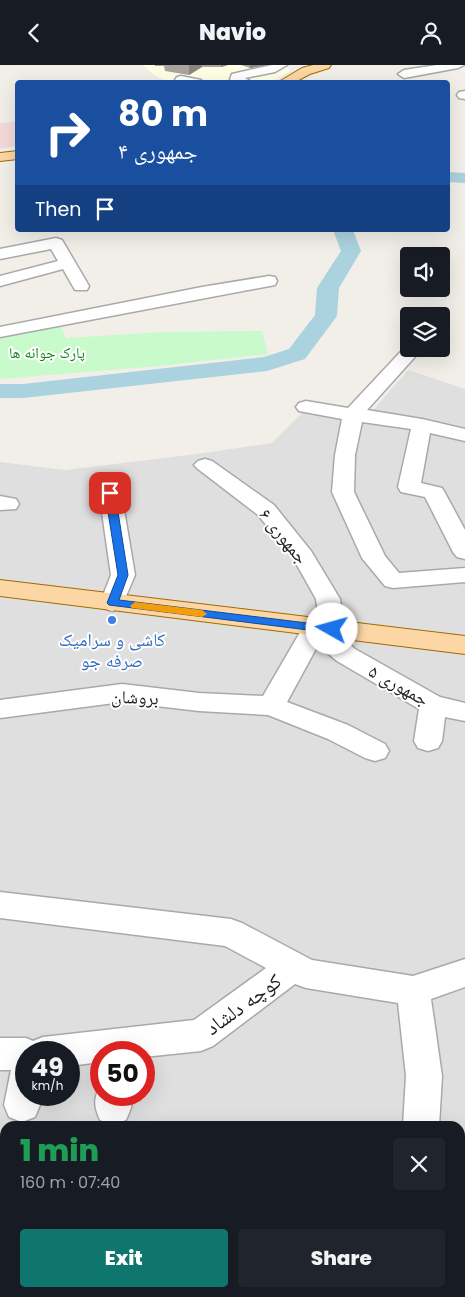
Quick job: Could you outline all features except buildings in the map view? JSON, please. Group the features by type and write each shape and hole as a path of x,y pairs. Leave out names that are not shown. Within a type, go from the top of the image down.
{"main road":[{"path":"289,80 306,71 325,65"},
{"path":"0,157 15,155"},
{"path":"0,588 465,645"}],"street":[{"path":"239,80 236,79 236,76 271,70 281,65"},
{"path":"404,74 458,65"},
{"path":"0,254 56,243 81,286"},
{"path":"0,281 69,263"},
{"path":"0,332 56,323 232,286 269,281"},
{"path":"406,357 353,414 345,455 343,492 374,559 393,581 465,575"},
{"path":"306,407 422,425 465,435"},
{"path":"422,425 409,487 434,493 465,552"},
{"path":"110,493 123,575 112,603"},
{"path":"271,706 323,629"},
{"name":"جمهوری ۵","path":"323,629 346,655 433,705 465,712"},
{"name":"بروشان","path":"0,709 122,693 200,702 271,706 338,732 375,751"},
{"path":"428,741 433,705"},
{"path":"0,905 231,933 306,974 413,991 465,973"},
{"name":"کوچه دلشاد","path":"155,1042 201,1035 293,967"},
{"path":"413,991 424,1076 421,1121"},
{"path":"0,1054 15,1054"}],"lane":[{"name":"جمهوری ۶","path":"205,465 266,510 303,556 328,599 323,629"}],"shaded area":[{"path":"143,65 285,65 290,71 274,80 164,80 154,75"},
{"path":"15,121 15,146 0,149 0,123"},
{"path":"408,370 465,389 465,1121 0,1121 0,462 65,470 272,443 303,412 363,422"}],"green space":[{"name":"پارک جوانه ها","path":"61,327 66,338 163,332 262,331 268,354 159,366 0,379 0,335"}],"waterway":[{"path":"450,177 465,178"},
{"path":"0,391 23,391 267,364 297,354 326,316 328,288 351,251 344,232"}],"slow traffic":[{"path":"135,606 202,614"}],"place":[{"name":"کاشی و سرامیک صرفه جو","path":"112,620"}],"route":[{"path":"110,493 123,575 112,603 332,629"}]}
